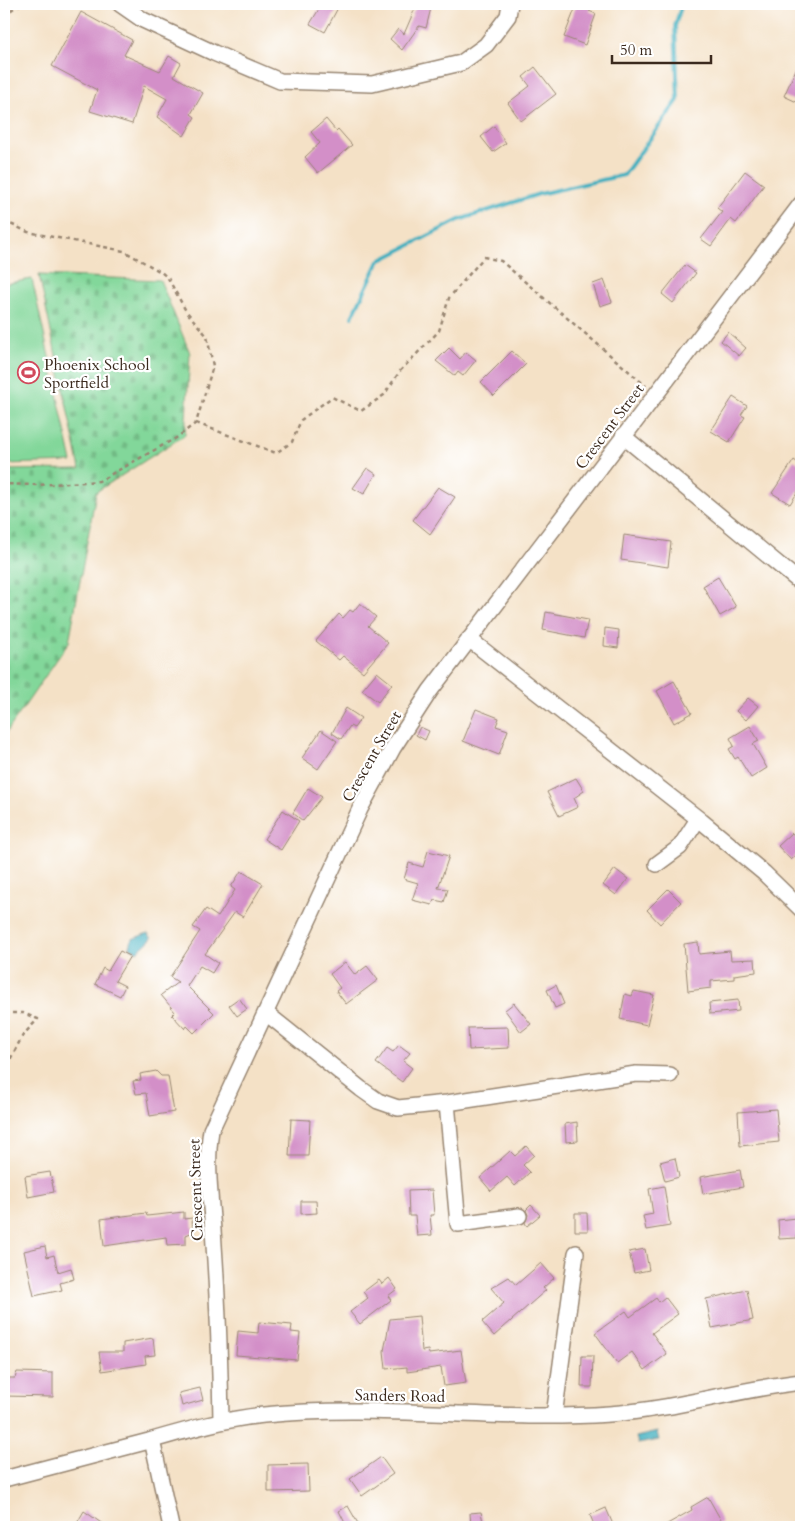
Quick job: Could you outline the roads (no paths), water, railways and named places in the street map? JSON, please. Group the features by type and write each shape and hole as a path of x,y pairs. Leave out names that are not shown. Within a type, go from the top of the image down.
{"street":[{"path":"120,4 144,20 214,53 280,80 372,84 461,63 486,45 508,16 510,4"},
{"name":"Crescent Street","path":"221,1421 208,1148 211,1130 223,1100 266,1013 360,809 379,774 430,692 801,204"},
{"path":"623,436 801,583"},
{"path":"469,639 698,818 764,873 801,909"},
{"path":"657,864 680,847 698,818"},
{"path":"266,1013 378,1101 398,1108 447,1103 636,1074 670,1075"},
{"path":"447,1103 458,1224 518,1216"},
{"path":"554,1416 576,1253"},
{"name":"Sanders Road","path":"4,1479 221,1421 265,1415 352,1412 554,1416 642,1411 770,1385 801,1382"},
{"path":"152,1440 171,1527"}],"water":[{"path":"148,933 152,938 137,952 130,947 132,939"},
{"path":"657,1432 659,1440 638,1444 636,1437"}],"waterway":[{"path":"352,317 379,261 459,220 539,194 624,175 678,100 675,26 682,4"}],"place":[{"name":"Phoenix School Sportfield","path":"28,373"}]}
